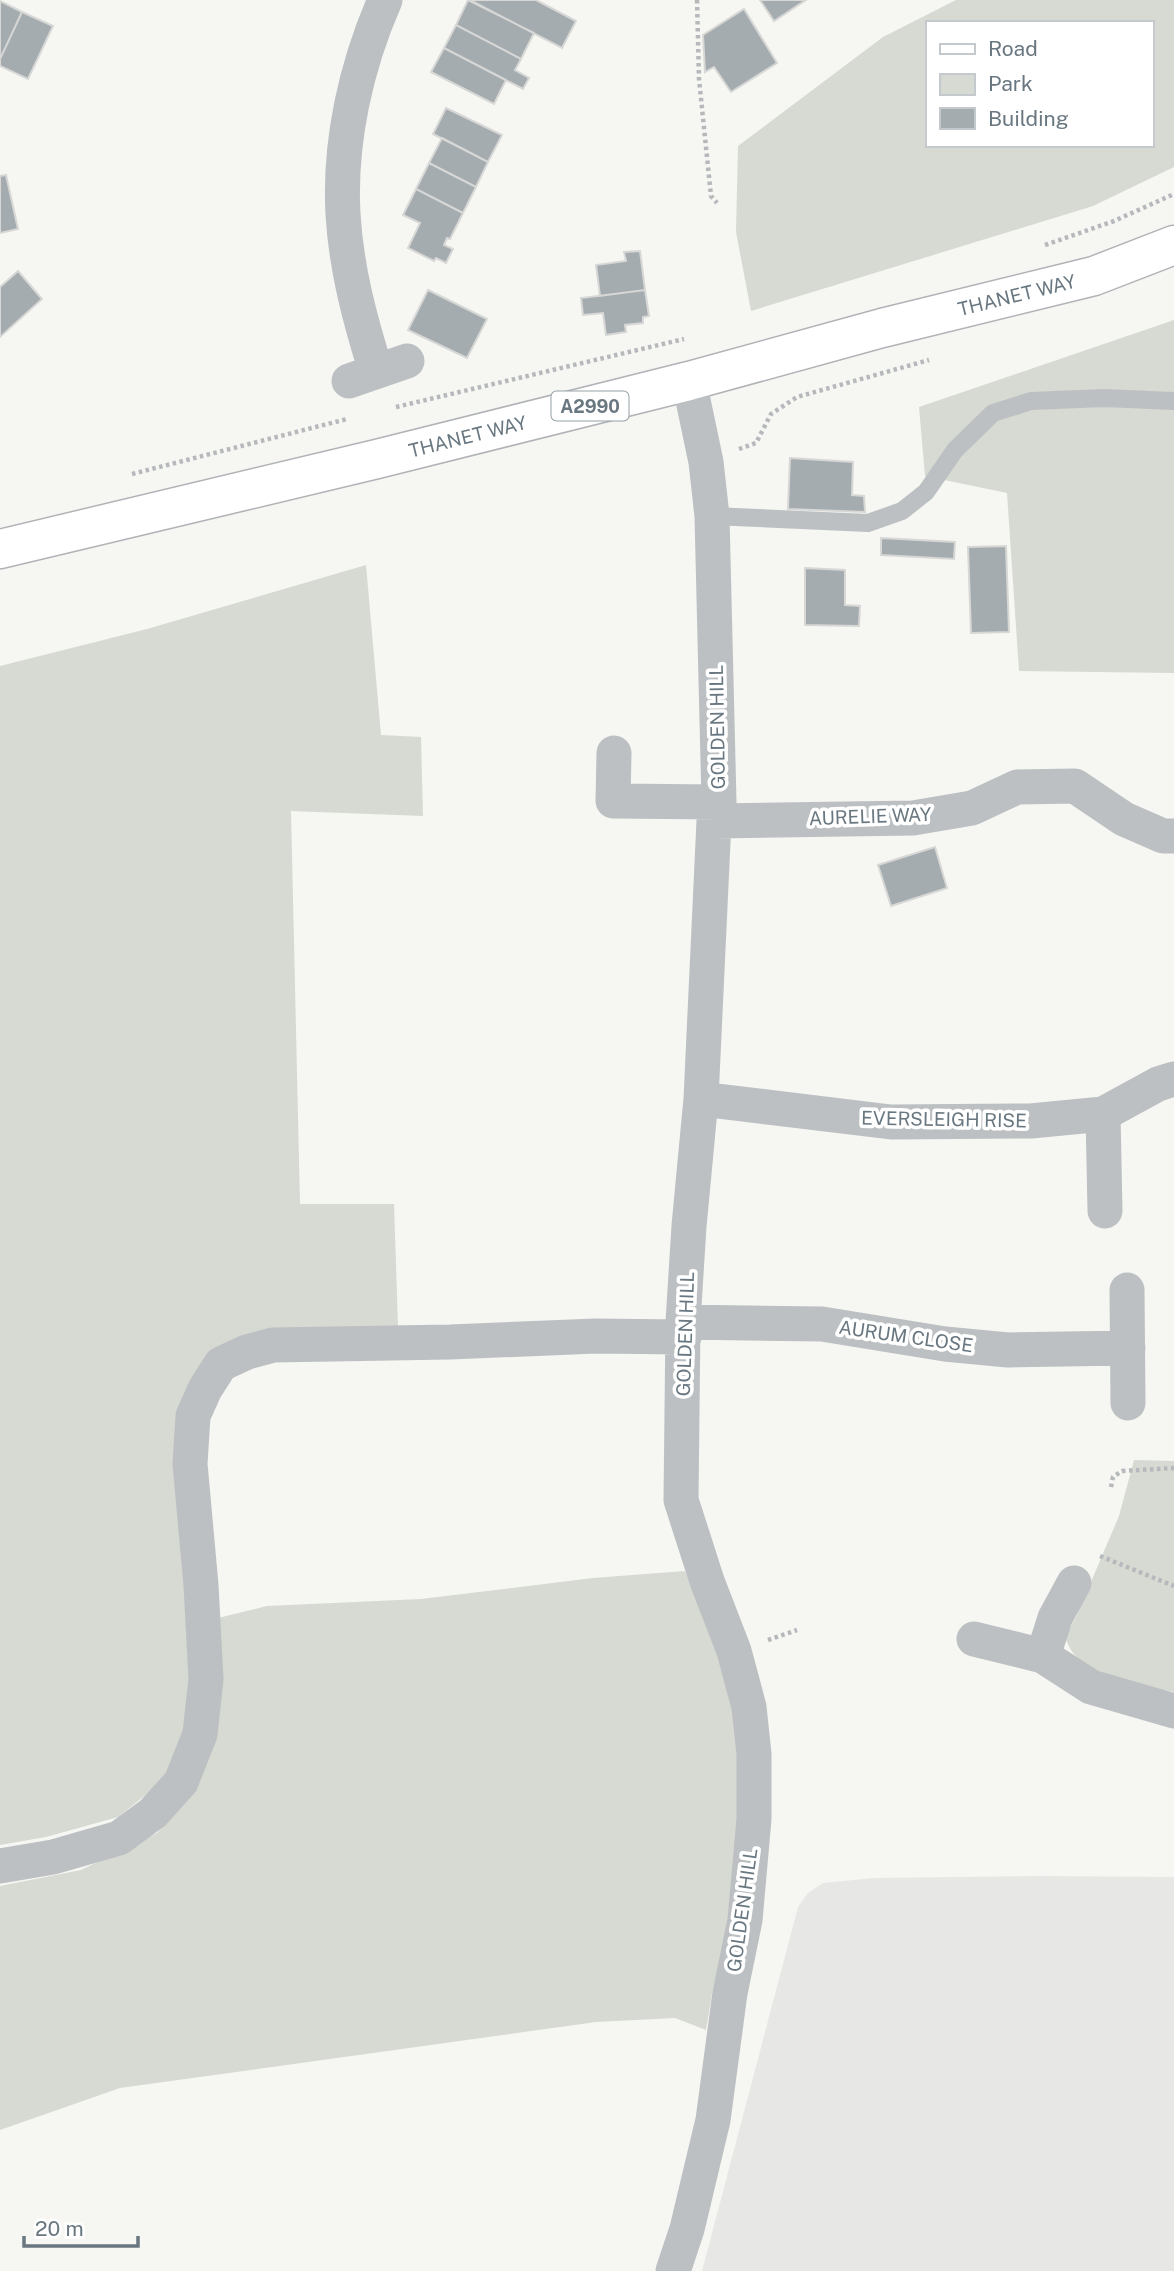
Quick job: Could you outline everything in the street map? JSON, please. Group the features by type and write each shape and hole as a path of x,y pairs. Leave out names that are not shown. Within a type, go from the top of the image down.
{"main road":[{"name":"THANET WAY","path":"0,550 689,381 882,328 1094,276 1174,245"}],"street":[{"path":"377,371 356,306 343,214 349,118 366,46 384,0"},
{"name":"GOLDEN HILL","path":"673,2271 687,2228 713,2120 730,1993 745,1920 754,1819 754,1754 749,1707 734,1651 707,1581 681,1500 689,1226 701,1099 716,811 712,516 706,462 689,381"},
{"name":"AURELIE WAY","path":"614,753 613,801 716,811 913,818 972,808 1017,787 1075,786 1124,819 1163,836 1174,836"},
{"name":"EVERSLEIGH RISE","path":"701,1099 891,1122 1031,1121 1103,1114 1158,1084 1174,1079"},
{"path":"1103,1114 1105,1211"},
{"path":"1127,1290 1128,1404"},
{"name":"AURUM CLOSE","path":"0,1866 52,1857 119,1838 153,1813 181,1782 200,1734 206,1679 190,1464 193,1416 205,1389 221,1364 247,1352 273,1345 596,1336 684,1329 822,1324 945,1344 1008,1350 1128,1348"},
{"path":"1043,1656 1055,1618 1082,1568"},
{"path":"974,1639 1043,1656 1091,1687 1174,1711"}],"lane":[{"path":"712,516 867,523 902,511 926,492 956,450 993,414 1031,401 1104,398 1174,401"}],"path":[{"path":"697,0 699,79 711,196 717,203"},
{"path":"1042,246 1114,221 1174,194"},
{"path":"394,407 697,336"},
{"path":"706,462 755,443 771,414 797,397 936,357"},
{"path":"131,475 359,416"},
{"path":"1111,1487 1114,1477 1122,1471 1174,1468"},
{"path":"1082,1568 1102,1557 1174,1586"}],"shaded area":[{"path":"1174,1877 1174,2271 702,2271 798,1907 808,1893 823,1883 874,1878"}],"green space":[{"path":"956,0 1174,0 1174,167 1093,206 751,311 736,232 738,146 883,37"},
{"path":"1174,320 1174,673 1019,671 1007,493 925,476 919,407"},
{"path":"366,565 381,735 421,737 423,816 291,811 300,1204 394,1204 398,1326 208,1360 191,1704 181,1740 163,1781 118,1817 46,1837 0,1845 0,666 147,629"},
{"path":"1134,1460 1174,1461 1174,1692 1105,1675 1091,1668 1071,1650 1065,1636 1076,1617 1119,1516"},
{"path":"685,1571 739,1705 740,1894 713,1988 706,2030 675,2018 596,2022 120,2088 0,2130 0,1886 81,1870 157,1833 190,1798 218,1618 267,1606 421,1599 593,1578"}],"building":[{"path":"468,0 534,33 521,59 456,25"},
{"path":"470,0 536,0 576,21 562,48"},
{"path":"760,0 806,0 774,21"},
{"path":"0,1 22,12 0,59"},
{"path":"744,9 777,63 731,92 714,67 705,72 703,35"},
{"path":"22,12 53,26 28,79 0,66 0,59"},
{"path":"456,25 521,59 515,70 529,78 523,89 444,48"},
{"path":"444,48 506,80 494,104 431,72"},
{"path":"446,108 502,135 488,162 433,134"},
{"path":"442,138 488,162 476,187 429,163"},
{"path":"429,163 476,187 463,213 416,189"},
{"path":"6,175 18,229 0,233 0,176"},
{"path":"416,189 463,213 444,245 453,249 446,263 436,258 434,261 408,248 420,223 403,215"},
{"path":"640,251 645,290 600,296 596,265 626,261 624,252"},
{"path":"18,271 42,299 0,337 0,287"},
{"path":"428,290 487,319 467,358 408,330"},
{"path":"645,290 649,316 643,317 643,323 625,325 626,332 606,335 603,313 583,315 581,298"},
{"path":"790,458 853,462 852,495 864,496 865,512 788,509"},
{"path":"881,538 955,542 954,559 881,555"},
{"path":"1006,546 1009,632 971,633 968,547"},
{"path":"805,568 845,570 845,605 860,606 859,626 805,625"},
{"path":"935,847 947,888 891,906 878,865"}]}
